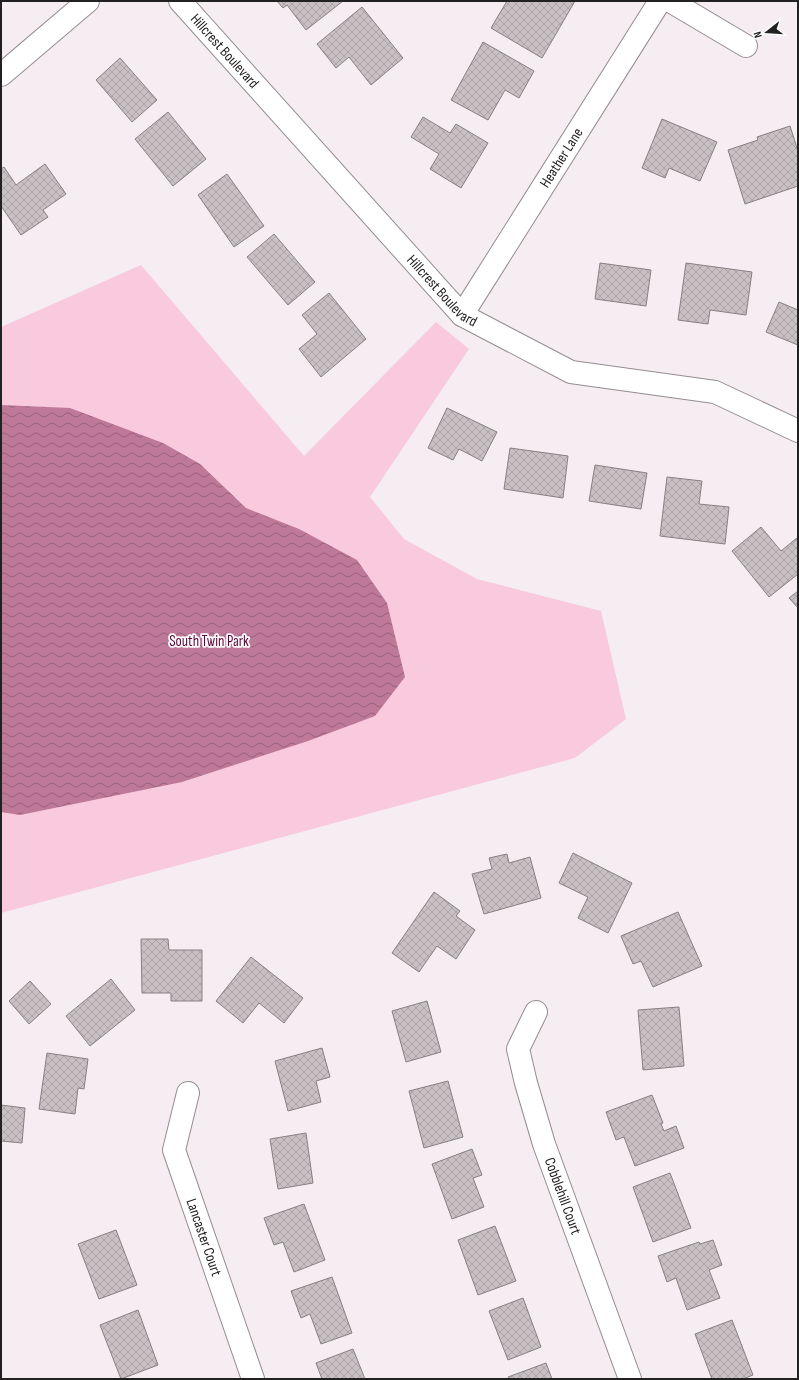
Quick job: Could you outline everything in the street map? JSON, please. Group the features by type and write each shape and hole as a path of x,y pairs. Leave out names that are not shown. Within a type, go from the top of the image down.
{"street":[{"path":"1,75 88,1"},
{"name":"Hillcrest Boulevard","path":"180,1 462,315 571,372 715,392 798,432"},
{"name":"Heather Lane","path":"462,315 660,1"},
{"path":"670,1 746,46"},
{"name":"Cobblehill Court","path":"536,1012 518,1049 526,1083 544,1144 630,1379"},
{"name":"Lancaster Court","path":"188,1093 174,1150 253,1379"}],"green space":[{"name":"South Twin Park","path":"141,265 304,456 436,322 469,349 370,497 404,539 477,579 601,611 626,719 575,758 1,913 1,327"}],"water":[{"path":"1,405 70,408 163,443 200,464 246,508 299,529 357,560 387,603 405,677 375,716 308,741 182,782 20,815 1,812"}],"building":[{"path":"277,1 343,1 306,30 287,5 283,8"},
{"path":"507,1 575,1 542,58 491,28"},
{"path":"362,7 403,58 371,85 349,57 336,68 317,44"},
{"path":"483,42 534,71 519,98 505,90 488,120 451,100"},
{"path":"120,58 157,100 132,122 96,80"},
{"path":"168,112 206,159 173,186 135,139"},
{"path":"423,117 450,133 456,124 488,143 461,188 430,169 439,154 411,137"},
{"path":"662,119 717,142 700,181 669,168 665,178 642,168"},
{"path":"790,126 798,151 798,186 745,204 728,150 758,140 757,137"},
{"path":"45,164 66,194 43,210 48,217 21,235 1,206 1,169 4,167 16,185"},
{"path":"227,174 264,226 234,247 198,195"},
{"path":"274,234 315,282 288,305 247,257"},
{"path":"600,263 651,270 646,306 595,299"},
{"path":"686,263 752,272 746,315 710,310 708,324 678,320"},
{"path":"329,293 366,339 321,377 299,349 317,334 302,315"},
{"path":"779,302 798,310 798,345 766,332"},
{"path":"447,408 497,432 482,461 459,449 453,460 428,448"},
{"path":"510,448 568,456 563,498 504,489"},
{"path":"595,465 647,473 641,509 589,501"},
{"path":"667,477 702,481 699,504 729,507 725,544 660,536"},
{"path":"761,527 781,551 798,537 798,574 769,597 732,551"},
{"path":"798,591 798,608 789,598"},
{"path":"573,853 632,883 608,933 578,918 588,897 559,883"},
{"path":"507,854 509,863 530,857 541,898 484,914 472,874 492,869 489,858"},
{"path":"434,892 460,911 456,916 475,930 456,959 437,946 419,972 392,953"},
{"path":"678,912 702,966 653,987 641,961 633,964 621,936"},
{"path":"141,939 168,939 169,950 202,950 202,1001 171,1001 171,993 142,993"},
{"path":"251,957 303,998 284,1023 259,1003 243,1023 216,1001"},
{"path":"111,979 135,1010 90,1046 66,1016"},
{"path":"30,981 51,1004 29,1024 9,1001"},
{"path":"427,1001 441,1052 406,1062 392,1011"},
{"path":"679,1007 684,1066 643,1070 638,1010"},
{"path":"322,1048 330,1077 316,1081 321,1102 288,1111 275,1061"},
{"path":"47,1053 88,1059 84,1089 78,1088 75,1114 39,1109"},
{"path":"448,1081 463,1137 424,1148 409,1091"},
{"path":"652,1095 663,1123 661,1124 664,1131 676,1126 684,1148 635,1166 624,1137 616,1140 606,1112"},
{"path":"1,1105 25,1108 22,1143 1,1141"},
{"path":"306,1133 313,1183 278,1189 270,1139"},
{"path":"472,1149 482,1175 473,1178 484,1207 452,1219 432,1164"},
{"path":"670,1173 691,1228 653,1242 633,1187"},
{"path":"304,1204 325,1260 294,1272 283,1242 274,1245 264,1218"},
{"path":"495,1226 516,1281 478,1295 458,1240"},
{"path":"116,1230 137,1285 99,1299 78,1244"},
{"path":"713,1240 722,1265 709,1270 720,1298 687,1310 676,1278 667,1282 658,1256 699,1242 700,1244"},
{"path":"332,1277 352,1333 321,1344 310,1314 301,1318 291,1291"},
{"path":"523,1298 541,1347 508,1360 489,1311"},
{"path":"138,1310 158,1365 121,1379 100,1325"},
{"path":"732,1320 753,1375 743,1379 712,1379 695,1334"},
{"path":"353,1349 365,1379 322,1379 316,1363"},
{"path":"546,1363 552,1379 509,1379 508,1377"}]}
